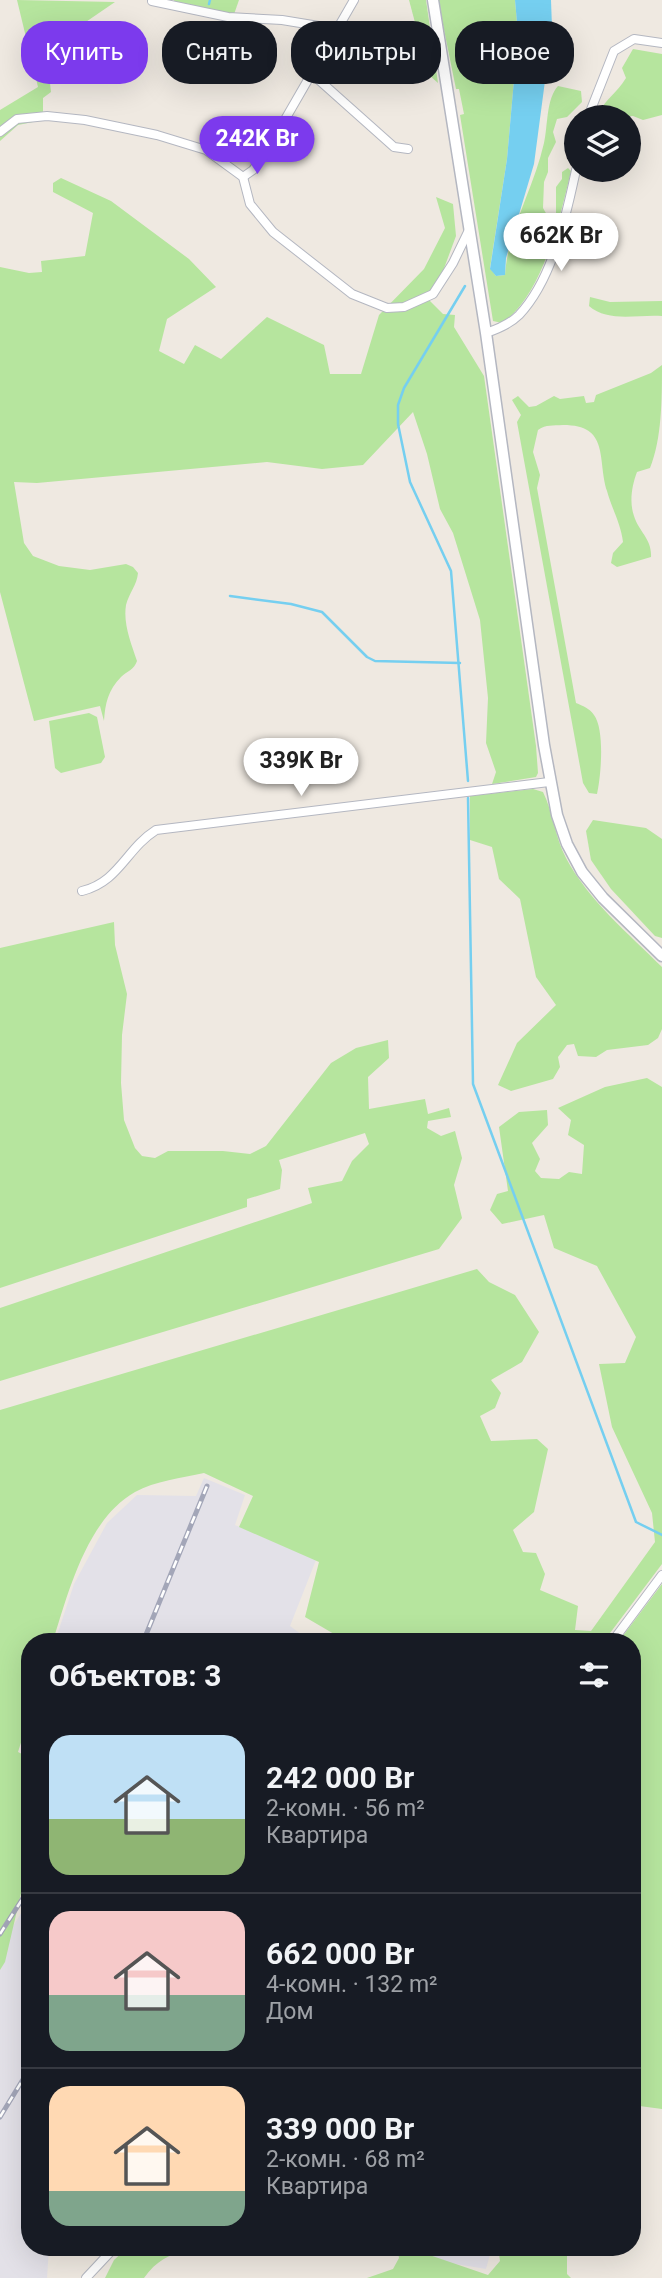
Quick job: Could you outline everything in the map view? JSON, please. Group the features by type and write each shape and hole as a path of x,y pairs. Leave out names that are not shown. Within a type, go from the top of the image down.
{"main road":[{"path":"433,0 486,333 556,816 582,872 612,908 662,956"}],"street":[{"path":"342,21 354,0"},
{"path":"152,1 228,17 291,21"},
{"path":"593,105 614,51 634,39 662,43"},
{"path":"243,177 253,170 268,149 305,84"},
{"path":"323,84 394,148 408,149"},
{"path":"0,132 17,119 27,117 85,120 157,135 206,150 243,177 250,204 272,232 352,294 387,308 404,307 433,294 453,263 470,227"},
{"path":"486,333 503,327 518,316 535,291 555,251 573,182"},
{"path":"82,891 108,880 143,840 156,830 550,782"},
{"path":"619,1633 662,1575"},
{"path":"86,2278 107,2256"}],"shaded area":[{"path":"204,1478 245,1495 235,1525 316,1560 290,1626 299,1633 58,1633 74,1584 107,1523 137,1495 196,1496"},
{"path":"21,1913 21,2256 48,2256 47,2278 0,2278 0,1947"},
{"path":"407,2256 490,2256 486,2269"}],"green space":[{"path":"17,0 115,2 87,21 22,21"},
{"path":"174,0 239,0 232,20 176,10"},
{"path":"409,0 426,0 429,21 415,21"},
{"path":"438,0 515,0 517,21 455,21 455,84 514,84 507,159 490,268 496,276 505,275 511,241 540,160 549,105 554,91 558,86 581,91 582,102 579,105 564,105 564,118 557,119 553,132 556,142 548,158 548,172 544,182 543,208 547,215 556,213 556,187 564,171 564,182 568,182 548,254 529,294 502,323 493,321 460,115 464,114 459,89 456,89"},
{"path":"633,49 662,54 662,115 643,120 641,105 603,105 626,78 622,68"},
{"path":"37,84 50,84 51,92 43,98 43,120 18,125 0,141 0,110 38,87"},
{"path":"61,178 111,201 189,259 216,287 167,319 159,351 184,364 195,345 221,359 267,317 324,345 330,374 361,374 379,315 424,269 445,228 436,197 453,204 456,236 443,271 426,297 443,314 455,315 454,327 484,376 536,746 536,777 492,784 496,772 486,743 488,698 480,620 453,533 440,509 427,454 413,412 363,465 322,469 267,462 37,483 14,482 24,543 33,556 59,566 90,570 126,564 138,573 125,612 137,661 110,692 104,721 100,706 34,721 0,592 0,267 29,273 42,272 41,261 85,256 93,213 53,192 53,183"},
{"path":"590,297 610,302 662,301 662,316 624,317 605,314 589,306"},
{"path":"662,365 659,431 654,457 650,468 637,472 632,494 634,516 647,540 651,557 617,567 611,563 613,553 623,542 607,491 595,437 578,427 544,427 538,430 533,452 540,475 537,488 576,703 592,713 600,731 601,765 597,794 589,793 583,783 517,422 521,415 512,400 518,396 529,407 554,396 560,399 584,396 586,403 594,402 596,395 651,373"},
{"path":"89,713 97,717 105,757 101,763 61,773 55,768 49,721"},
{"path":"533,789 543,792 562,850 575,874 610,916 662,967 662,1029 658,1038 648,1045 607,1050 596,1057 578,1056 574,1044 567,1045 558,1057 560,1067 553,1079 511,1091 498,1085 517,1043 556,1005 536,977 520,899 499,879 492,847 470,840 470,796"},
{"path":"593,820 646,828 662,839 662,938 655,936 611,889 591,860 586,831"},
{"path":"114,922 115,945 127,994 122,1035 121,1083 124,1120 135,1148 142,1156 155,1158 168,1151 250,1154 266,1146 331,1063 356,1048 388,1040 389,1058 368,1077 369,1109 425,1099 428,1114 449,1108 451,1117 428,1121 427,1128 441,1136 455,1131 462,1158 454,1185 462,1218 439,1249 0,1381 0,1308 312,1203 308,1188 342,1181 352,1161 369,1144 365,1133 279,1160 282,1170 280,1189 247,1199 247,1207 0,1288 0,948"},
{"path":"647,1078 662,1087 662,1564 610,1633 332,1633 305,1617 319,1562 239,1527 253,1496 204,1473 160,1482 135,1492 118,1504 92,1538 73,1580 56,1633 21,1633 21,1742 18,1752 21,1754 21,1893 5,1962 0,1970 0,1410 477,1269 489,1282 515,1295 539,1332 522,1362 491,1380 501,1393 495,1408 480,1416 491,1441 537,1439 548,1449 534,1512 513,1530 523,1552 536,1553 545,1574 540,1590 578,1606 575,1630 591,1631 655,1542 652,1513 612,1427 599,1364 625,1363 636,1337 597,1266 554,1248 544,1215 502,1224 490,1210 497,1194 508,1191 499,1127 519,1112 547,1110 548,1125 532,1143 540,1159 535,1171 541,1178 559,1179 569,1172 582,1174 584,1145 568,1135 571,1120 558,1108 605,1087"},
{"path":"662,1584 662,2109 641,2106 641,1633 625,1633"},
{"path":"118,2256 170,2256 144,2278 105,2278"},
{"path":"432,2256 488,2275 500,2261 499,2256 567,2256 567,2274 571,2278 367,2278 393,2269 399,2258"}],"water":[{"path":"515,0 551,0 552,21 517,21"},
{"path":"514,84 545,84 534,164 506,258 505,275 496,276 490,269 507,159"}],"waterway":[{"path":"209,4 210,0"},
{"path":"465,286 404,388 398,405 398,424 410,482 451,571 468,781"},
{"path":"230,596 291,604 322,612 367,657 375,661 460,663"},
{"path":"468,798 473,1084 636,1522 662,1535"}],"railway":[{"path":"147,1633 207,1486"},
{"path":"0,1934 21,1901"},
{"path":"0,2117 21,2083"}]}
